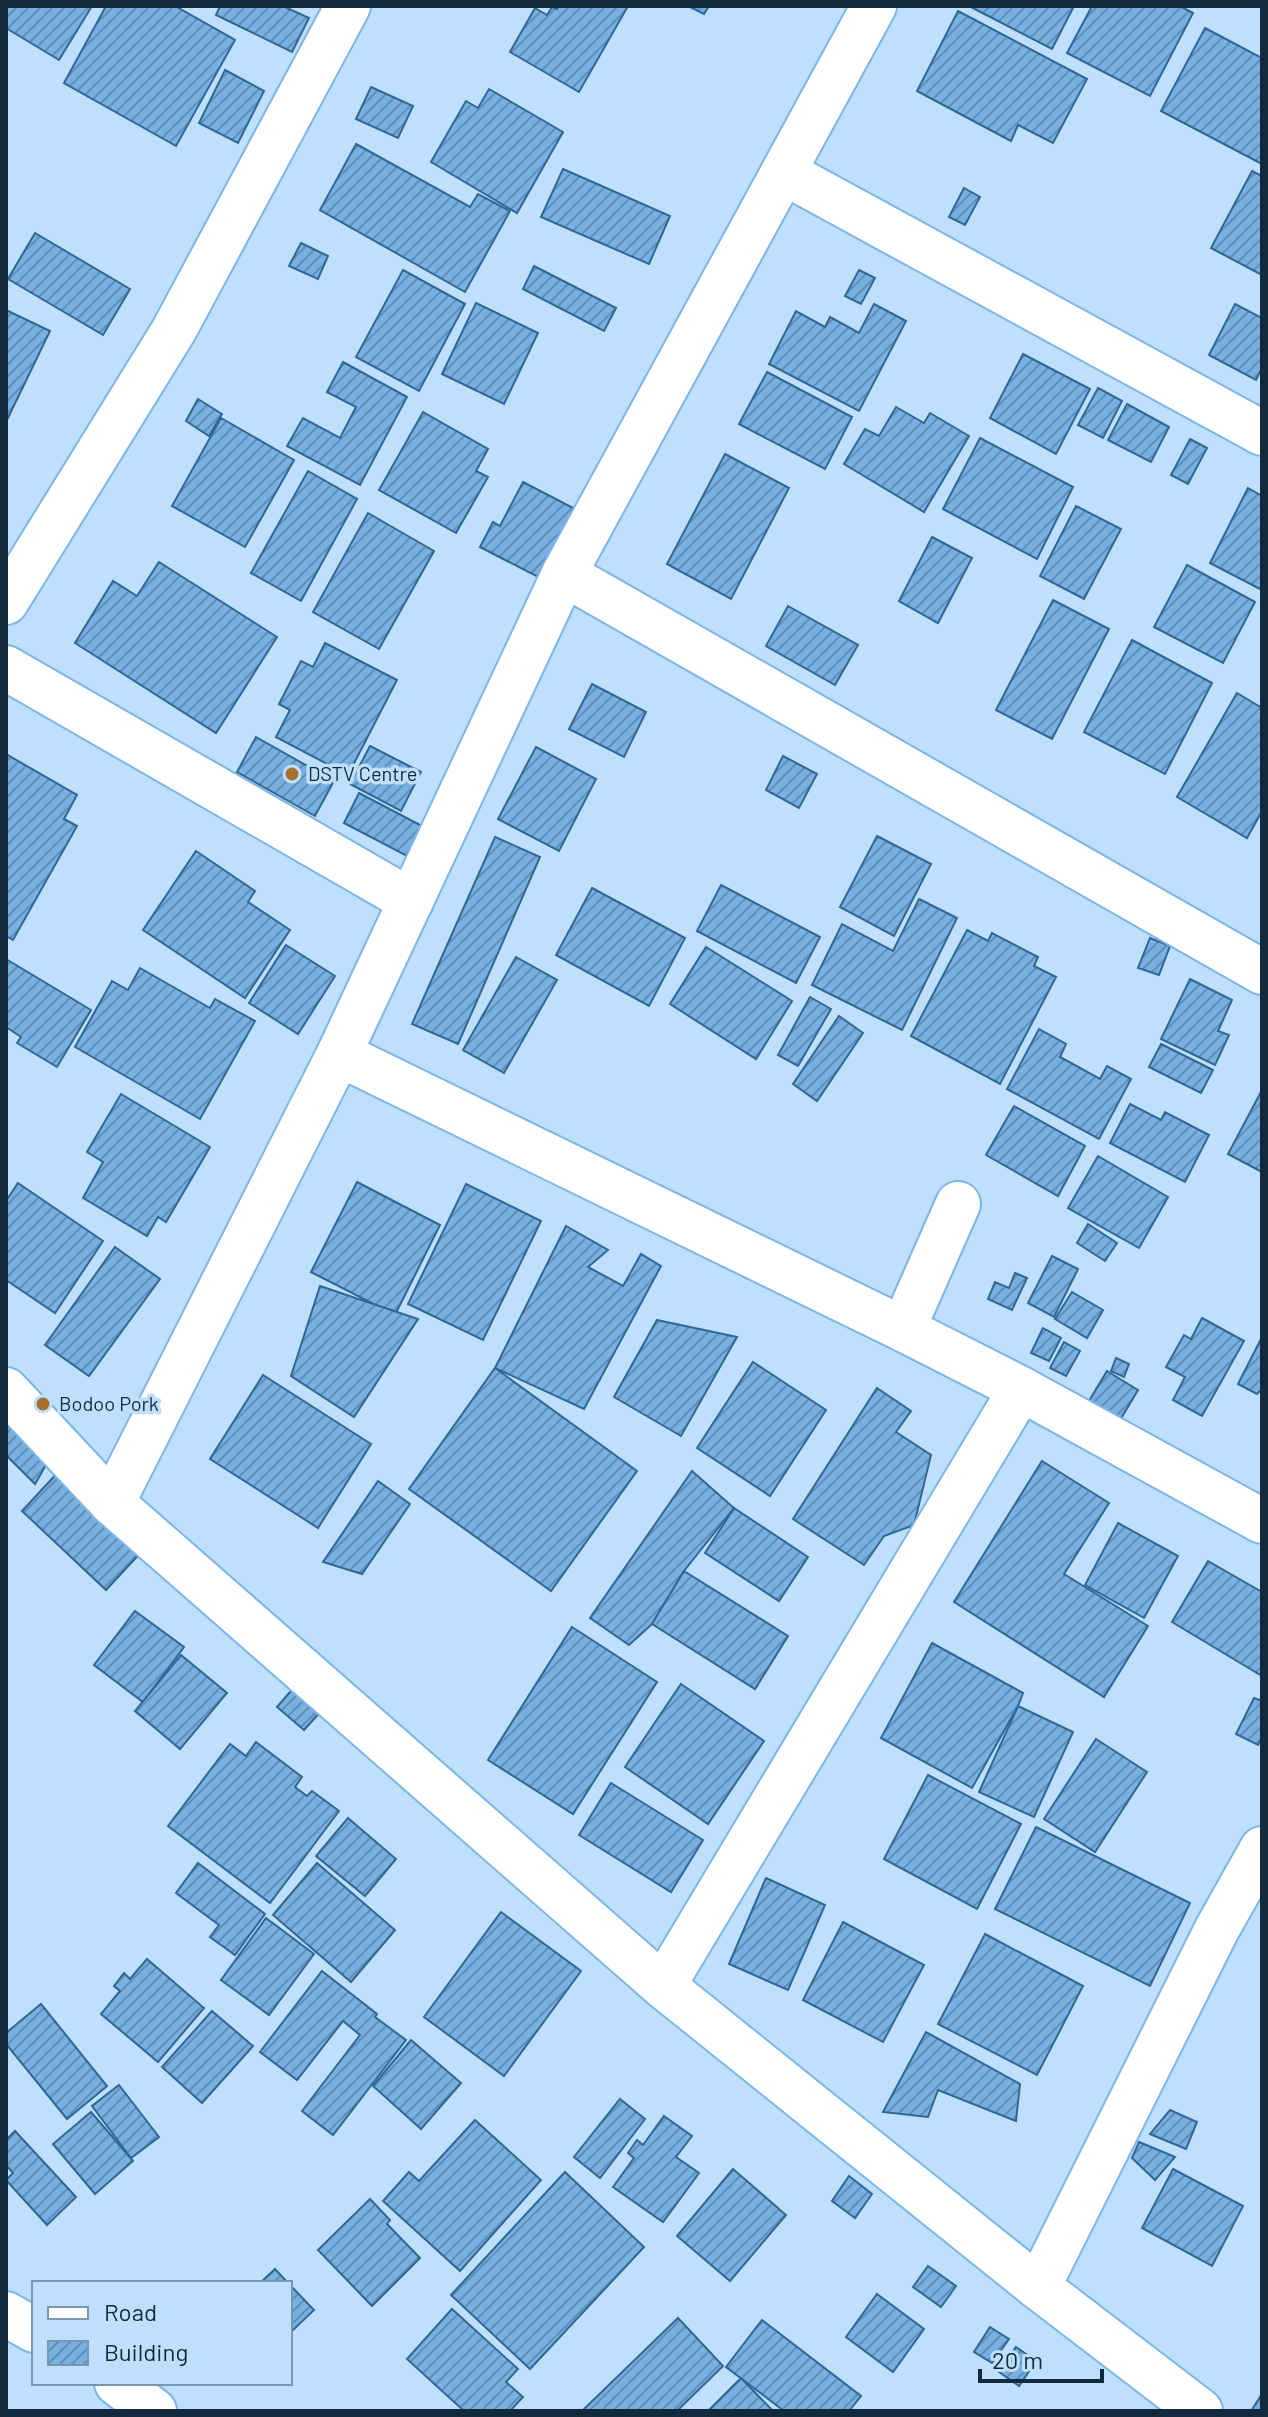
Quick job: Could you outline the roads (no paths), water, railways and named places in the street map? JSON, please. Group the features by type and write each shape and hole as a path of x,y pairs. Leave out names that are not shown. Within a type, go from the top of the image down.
{"street":[{"path":"6,602 174,330 348,6"},
{"path":"112,1503 339,1054 564,574 874,6"},
{"path":"785,173 1262,433"},
{"path":"564,574 1262,972"},
{"path":"6,668 411,901"},
{"path":"339,1054 903,1329 1021,1389 1262,1521"},
{"path":"903,1329 958,1204"},
{"path":"663,1986 1021,1389"},
{"path":"6,1390 112,1503 663,1986 1038,2287 1200,2411"},
{"path":"1038,2287 1217,1929 1262,1849"},
{"path":"6,2314 32,2329"},
{"path":"120,2385 154,2411"}],"place":[{"name":"DSTV Centre","path":"292,774"},
{"name":"Bodoo Pork","path":"43,1404"}]}
